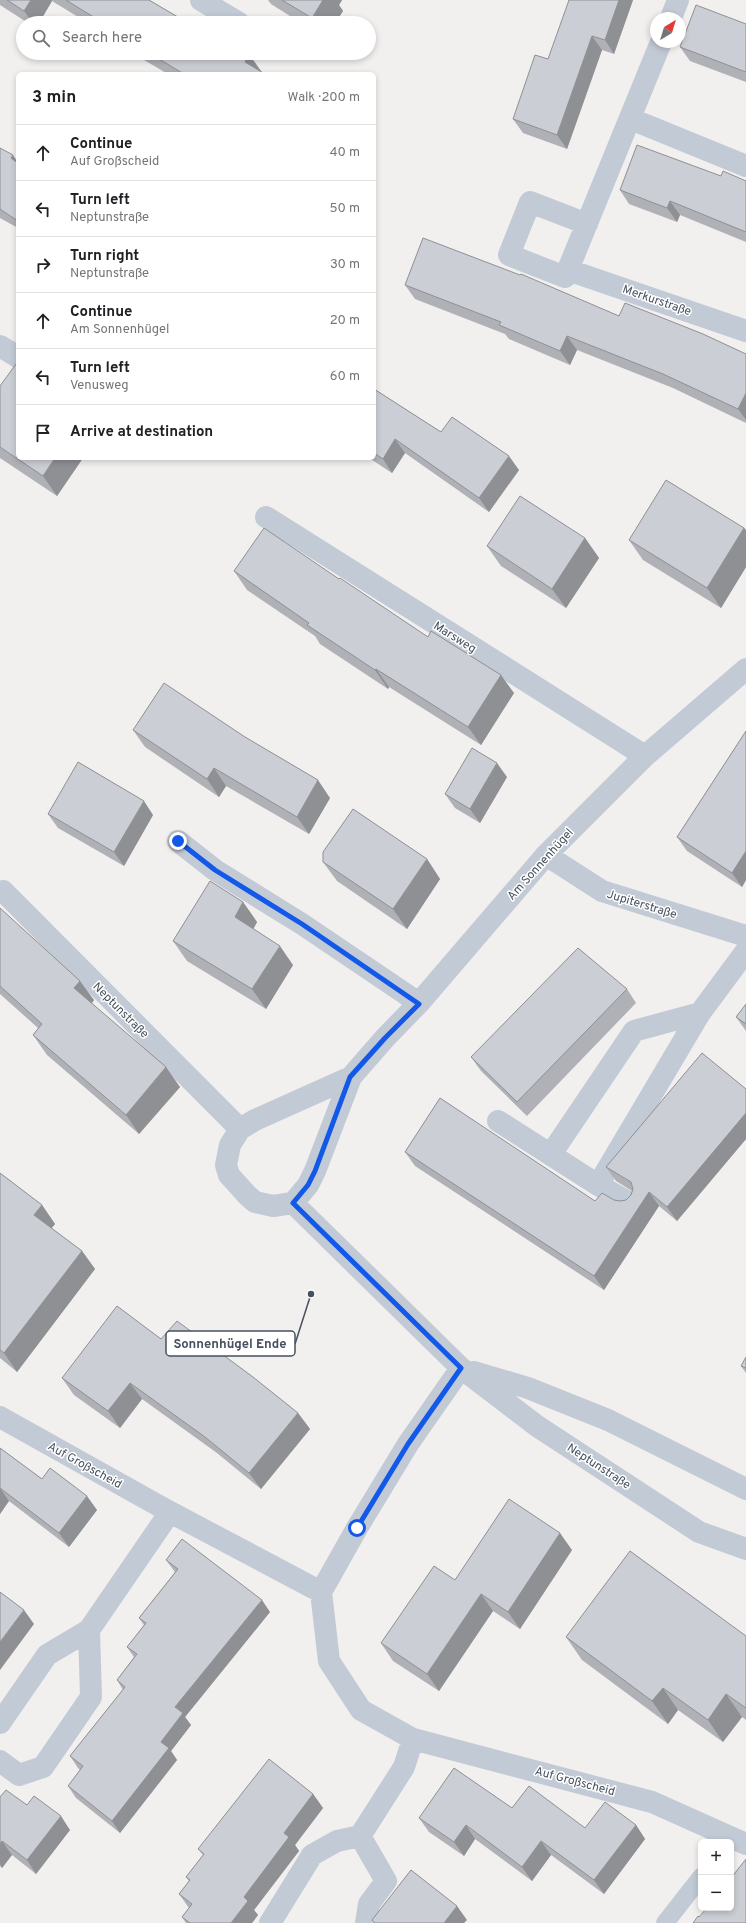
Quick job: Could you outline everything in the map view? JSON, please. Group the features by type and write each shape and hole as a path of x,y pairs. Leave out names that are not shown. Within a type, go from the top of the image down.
{"street":[{"path":"201,0 227,16"},
{"path":"673,12 678,0"},
{"path":"587,224 530,202 509,255 565,278 630,119 659,48"},
{"path":"630,119 746,166"},
{"name":"Merkurstraße","path":"568,270 746,331"},
{"path":"0,346 16,356"},
{"name":"Marsweg","path":"266,517 644,756"},
{"name":"Am Sonnenhügel","path":"350,1077 385,1038 419,1004 546,855 644,756 746,669"},
{"path":"178,841 215,870 302,924 419,1004"},
{"name":"Jupiterstraße","path":"546,855 602,891 746,936"},
{"name":"Neptunstraße","path":"3,892 240,1129"},
{"path":"598,1185 700,1013 746,951"},
{"path":"551,1154 634,1031 700,1013"},
{"path":"350,1077 315,1171 308,1185 293,1203 273,1206 254,1202 229,1175 226,1165 230,1145 240,1129 255,1120 350,1077"},
{"path":"498,1121 598,1185 630,1203"},
{"name":"Neptunstraße","path":"293,1203 461,1368 537,1426 699,1532 746,1548"},
{"path":"321,1592 357,1528 408,1444 461,1368"},
{"name":"Neptunstraße","path":"461,1368 528,1388 608,1420 746,1490"},
{"name":"Auf Großscheid","path":"0,1417 170,1512 321,1592 329,1661 361,1710 413,1739 652,1802 735,1841"},
{"path":"0,1723 48,1655 89,1630 170,1512"},
{"path":"0,1761 19,1775 43,1767 91,1697 89,1630"},
{"path":"270,1923 312,1855 337,1841 360,1836 404,1767 413,1739"},
{"path":"360,1836 386,1880 369,1904 366,1923"}],"lane":[{"path":"665,1923 698,1881"}],"building":[{"path":"7,0 31,0 24,11"},
{"path":"66,0 149,0 176,16 92,16"},
{"path":"282,0 323,0 313,16 309,16"},
{"path":"569,0 619,0 605,40 592,36 557,135 513,119 535,55 548,59"},
{"path":"696,5 746,24 746,72 683,48 686,48 686,31"},
{"path":"161,60 246,60 245,62 262,72 181,72"},
{"path":"637,145 721,176 723,171 746,181 746,232 670,201 667,208 620,190"},
{"path":"0,148 13,155 11,158 16,162 16,220 0,209"},
{"path":"423,238 520,275 521,274 619,316 625,303 703,334 746,354 746,393 738,409 663,374 567,336 560,351 499,325 501,322 405,285"},
{"path":"16,364 16,458 0,447 0,386"},
{"path":"376,390 441,432 452,417 509,456 479,498 395,439 383,459 376,454"},
{"path":"19,460 54,460 43,476"},
{"path":"666,480 744,528 707,588 629,540"},
{"path":"520,496 585,538 552,589 487,546"},
{"path":"264,528 428,637 431,631 501,675 468,727 376,669 375,670 307,625 309,623 234,571"},
{"path":"164,683 245,737 318,780 297,817 214,768 207,779 133,730"},
{"path":"746,731 746,851 732,873 677,837"},
{"path":"472,748 497,763 470,809 445,794"},
{"path":"78,762 144,801 114,852 48,814"},
{"path":"353,809 427,859 393,909 323,862 323,852"},
{"path":"210,881 243,902 235,917 280,946 252,989 173,941"},
{"path":"0,908 80,981 74,988 166,1067 126,1115 33,1035 42,1024 0,986"},
{"path":"578,948 627,989 517,1102 471,1057"},
{"path":"746,1004 746,1024 736,1017"},
{"path":"702,1053 746,1089 746,1113 667,1207 649,1192 594,1276 405,1152 440,1098 595,1201 602,1193 614,1200 626,1200 631,1195 633,1189 631,1182 606,1167"},
{"path":"0,1173 42,1205 34,1215 82,1251 4,1353 0,1350"},
{"path":"117,1306 161,1339 177,1321 253,1377 298,1413 249,1473 205,1437 130,1383 108,1411 62,1378"},
{"path":"746,1357 746,1368 741,1366"},
{"path":"0,1448 42,1479 50,1468 87,1496 59,1533 0,1488"},
{"path":"509,1499 560,1533 508,1612 481,1594 427,1674 381,1643 434,1566 455,1580"},
{"path":"182,1539 262,1600 175,1707 183,1713 161,1742 169,1748 112,1821 68,1786 83,1766 70,1756 125,1687 117,1680 137,1654 127,1647 146,1623 139,1618 178,1569 166,1560"},
{"path":"630,1551 746,1636 746,1708 726,1694 708,1720 663,1688 652,1701 566,1637"},
{"path":"0,1592 24,1610 0,1642"},
{"path":"269,1759 313,1794 284,1833 289,1837 244,1897 248,1901 231,1923 190,1923 182,1917 192,1904 179,1894 190,1880 186,1877 204,1854 198,1849"},
{"path":"454,1768 512,1808 529,1786 585,1828 605,1802 636,1825 594,1880 541,1841 522,1867 466,1825 454,1842 419,1818"},
{"path":"6,1790 27,1805 34,1796 61,1816 27,1860 2,1841 0,1844 0,1797"},
{"path":"746,1859 746,1923 693,1923 704,1911 734,1911 734,1874"},
{"path":"411,1870 457,1906 444,1923 375,1923 372,1920"}],"place":[{"name":"Sonnenhügel Ende","path":"311,1294"}],"route":[{"path":"178,841 215,870 302,924 419,1004 385,1038 350,1077 332,1129 315,1171 308,1185 293,1203 461,1368 408,1444 357,1528"}]}
